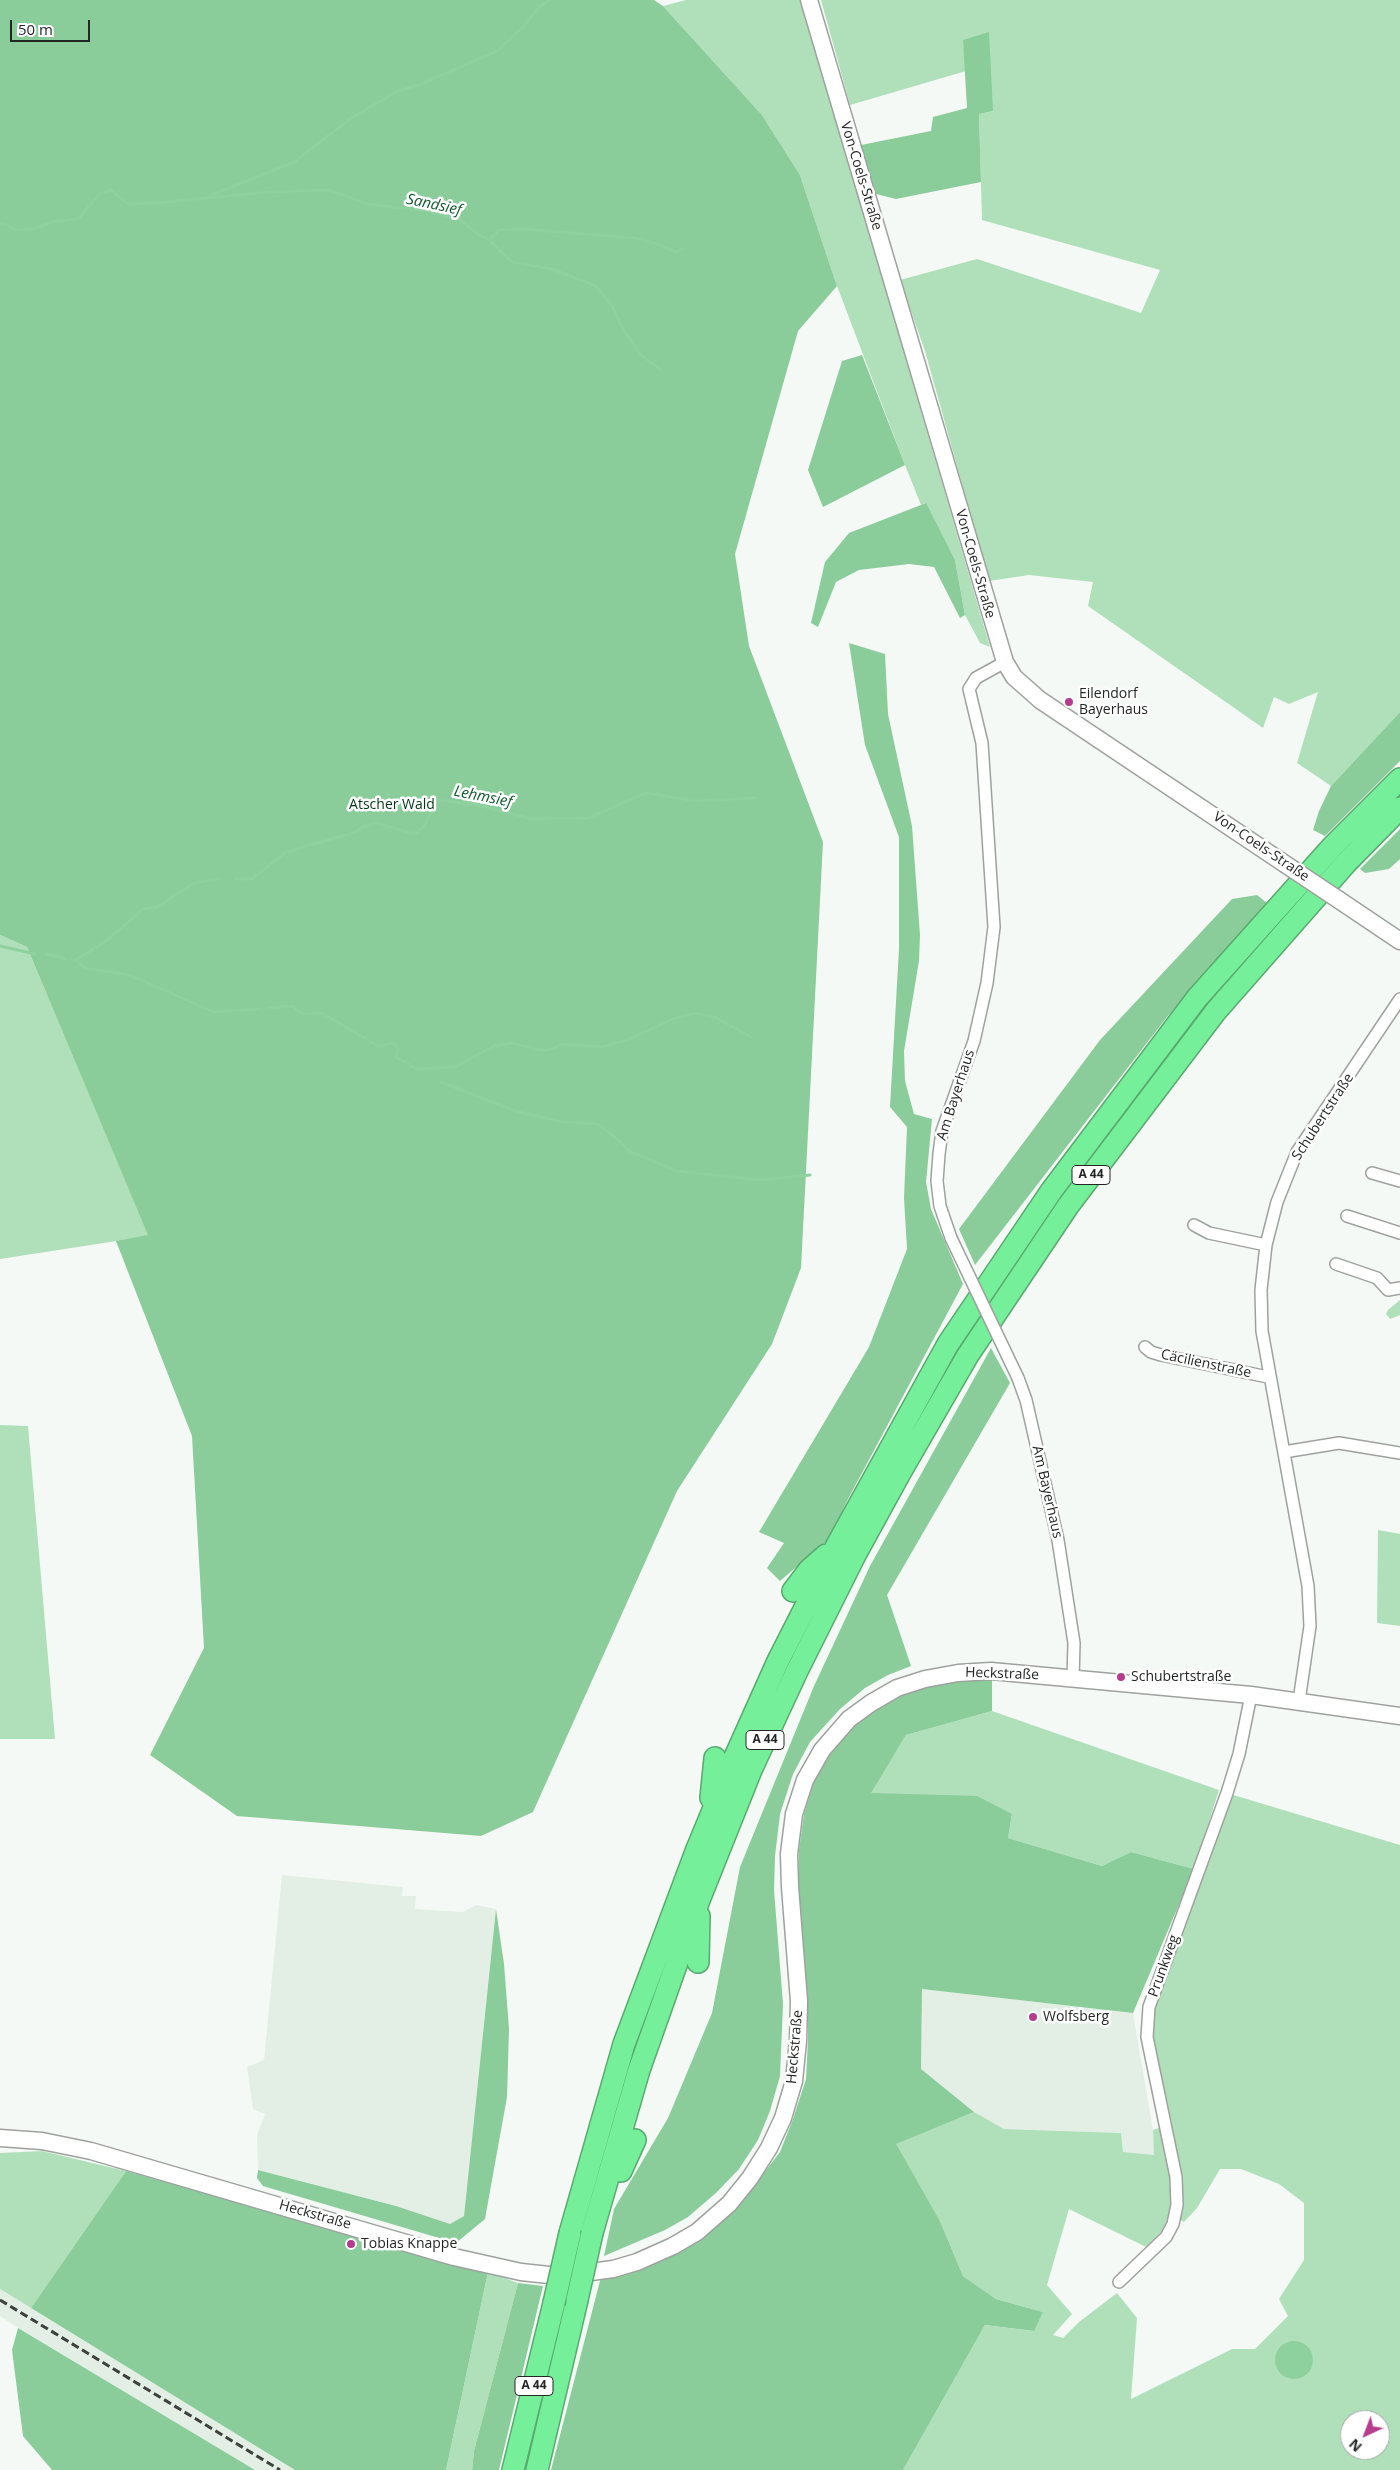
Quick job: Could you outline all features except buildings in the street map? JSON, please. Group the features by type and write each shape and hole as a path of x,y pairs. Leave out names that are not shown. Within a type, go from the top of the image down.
{"highway":[{"name":"A 44","path":"513,2470 570,2233 624,2044 708,1821 778,1661 837,1545 948,1344 1052,1190 1197,998 1332,847 1400,779"},
{"name":"A 44","path":"537,2470 592,2233 639,2070 699,1900 751,1770 797,1672 860,1546 968,1355 1068,1206 1216,1010 1346,863 1400,808"},
{"path":"792,1591 809,1570 837,1545"},
{"path":"708,1821 714,1758"},
{"path":"698,1962 699,1900"},
{"path":"598,2213 635,2140"}],"main road":[{"name":"Von-Coels-Straße","path":"809,0 1005,662 1014,677 1040,700 1400,942"},
{"name":"Heckstraße","path":"0,2138 42,2141 100,2153 454,2257 521,2272 549,2275 576,2274 637,2262 697,2232 729,2204 750,2178 769,2148 783,2118 794,2081 798,2041 799,2001 789,1854 794,1814 805,1780 822,1750 849,1719 870,1703 897,1688 925,1679 958,1672 991,1672 1073,1678 1175,1690 1299,1701 1400,1716"}],"street":[{"name":"Am Bayerhaus","path":"1005,662 976,678 969,689 982,743 994,927 987,983 974,1040 942,1131 937,1181 940,1206 951,1238 1018,1378 1026,1400 1058,1540 1074,1643 1073,1678"},
{"name":"Schubertstraße","path":"1299,1701 1310,1626 1308,1586 1284,1452 1268,1377 1262,1331 1261,1290 1266,1245 1277,1202 1297,1152 1400,999"},
{"path":"1372,1173 1400,1181"},
{"path":"1347,1216 1400,1233"},
{"path":"1194,1225 1209,1233 1266,1245"},
{"path":"1336,1264 1377,1278 1388,1290 1400,1288"},
{"name":"Cäcilienstraße","path":"1145,1347 1151,1352 1161,1355 1268,1377"},
{"path":"1284,1452 1339,1443 1400,1453"},
{"name":"Prunkweg","path":"1119,2282 1166,2237 1173,2224 1177,2205 1176,2177 1147,2038 1149,2007 1227,1793 1239,1754 1251,1696"}],"shaded area":[{"path":"686,0 801,0 990,647 980,643 965,615 955,560 925,503 921,505 837,286 800,175 762,115 663,6"},
{"path":"821,0 1400,0 1400,712 1331,786 1297,763 1318,692 1289,704 1274,697 1263,728 1088,606 1093,582 1029,575 989,581 925,351 900,280 977,259 1141,313 1160,270 982,220 979,114 993,111 963,40 966,71 850,105"},
{"path":"0,935 27,947 149,1236 0,1259"},
{"path":"1400,1300 1400,1315 1390,1319 1386,1314 1388,1310"},
{"path":"0,1425 28,1426 55,1739 0,1739"},
{"path":"1378,1530 1400,1534 1400,1626 1377,1623"},
{"path":"992,1711 1219,1790 1194,1869 1131,1852 1102,1866 1008,1838 1012,1814 870,1793 906,1735"},
{"path":"1230,1794 1400,1845 1400,2470 903,2470 985,2325 1033,2331 1043,2312 996,2299 963,2276 940,2221 895,2144 974,2112 1004,2129 1121,2133 1123,2152 1154,2155 1153,2130 1172,2123 1152,2035 1157,1997","holes":["1220,2169 1241,2169 1279,2184 1304,2203 1304,2260 1279,2299 1288,2316 1255,2349 1232,2349 1131,2399 1137,2318 1117,2293 1079,2322 1063,2338 1053,2335 1072,2314 1047,2285 1069,2209 1146,2247 1164,2229 1170,2214 1184,2222 1197,2208"]},
{"path":"282,1875 403,1887 402,1896 416,1896 415,1909 463,1912 476,1905 496,1909 464,2216 450,2224 396,2206 258,2170 257,2135 265,2114 253,2109 247,2067 264,2060"},
{"path":"922,1989 1133,2013 1153,2130 1155,2155 1123,2153 1121,2133 1003,2129 974,2112 921,2069"},
{"path":"42,2151 126,2171 31,2308 0,2289 0,2153"},
{"path":"488,2272 518,2283 474,2451 472,2470 446,2470"},
{"path":"0,2289 295,2470 255,2470 18,2328 0,2316"},
{"path":"1294,2341 1308,2346 1313,2360 1308,2374 1294,2379 1280,2374 1275,2360 1280,2346"}],"green space":[{"name":"Atscher Wald","path":"0,0 654,0 663,6 762,115 800,175 837,286 798,331 735,554 749,646 823,842 801,1268 772,1344 677,1491 533,1812 481,1836 237,1816 150,1755 204,1648 192,1436 116,1241 148,1235 27,947 0,935"},
{"path":"989,32 993,111 979,114 981,182 896,199 876,194 861,145 931,131 933,117 967,108 963,40"},
{"path":"862,355 905,465 823,507 808,470 842,361"},
{"path":"926,503 955,560 965,615 960,618 934,567 909,564 859,570 836,582 818,627 811,623 825,562 849,533"},
{"path":"849,643 885,654 888,714 912,826 920,935 919,961 904,1051 905,1081 914,1114 932,1119 926,1182 931,1209 963,1284 848,1499 829,1539 780,1581 767,1568 784,1543 759,1532 869,1347 907,1249 904,1198 907,1127 890,1107 899,949 899,837 865,745"},
{"path":"1400,712 1400,761 1325,836 1313,830 1319,811 1331,786"},
{"path":"1400,829 1400,859 1389,869 1365,873 1360,869"},
{"path":"1257,895 1267,903 1167,1017 975,1265 959,1229 1100,1040 1232,899"},
{"path":"991,1348 1010,1383 887,1595 911,1666 888,1675 865,1688 840,1709 810,1742 793,1774 780,1814 775,1856 774,1890 783,2004 780,2076 770,2111 758,2140 739,2169 717,2192 688,2217 665,2230 604,2256 614,2209 668,2118 712,2013 740,1867 814,1686 870,1566"},
{"path":"959,1680 992,1680 992,1711 906,1735 871,1793 977,1796 1012,1814 1008,1838 1102,1866 1131,1852 1194,1869 1133,2013 922,1989 921,2069 974,2112 896,2144 940,2221 963,2276 996,2299 1043,2312 1034,2331 985,2325 903,2470 551,2470 601,2277 639,2270 676,2253 702,2236 736,2209 780,2152 793,2119 806,2079 808,2039 808,1998 802,1948 798,1883 799,1850 804,1814 814,1781 831,1752 853,1726 873,1710 918,1688"},
{"path":"496,1909 504,1964 509,2029 507,2097 485,2219 456,2243 263,2186 257,2178 258,2170 396,2206 450,2224 464,2216"},
{"path":"126,2171 488,2272 446,2470 295,2470 31,2308"},
{"path":"518,2283 543,2286 499,2470 472,2470 474,2451"},
{"path":"18,2328 255,2470 52,2470 23,2436 12,2350"}],"waterway":[{"name":"Sandsief","path":"209,196 294,162 351,118 398,91 419,85 497,51 523,27 540,6 550,0"},
{"name":"Sandsief","path":"0,224 5,224 15,230 32,229 56,221 78,219 100,194 111,190 128,204 269,192 329,190 368,204 432,212 459,219 489,240 512,262 552,269 596,286 612,306 624,331 642,356 661,370"},
{"path":"489,240 499,230 522,229 635,238 649,241 676,252 683,249"},
{"name":"Lehmsief","path":"236,879 252,879 286,852 356,832 364,826 377,823 414,834 424,827 436,800 473,804 532,819 588,818 646,793 696,801 755,798"},
{"name":"Lehmsief","path":"74,961 105,942 143,909 157,907 194,883 218,879"},
{"name":"Lehmsief","path":"0,946 35,954"},
{"name":"Lehmsief","path":"46,954 66,959"},
{"name":"Lehmsief","path":"77,960 84,968 125,974 213,1012 259,1009"},
{"name":"Lehmsief","path":"267,1008 293,1006 302,1014 322,1013 378,1046 394,1043 399,1049 396,1057 417,1069 455,1067 494,1046 512,1043 540,1050 549,1050 562,1044 602,1047 627,1040 673,1019 695,1013 715,1017 751,1037"},
{"path":"441,1082 515,1111 562,1122 598,1124 629,1151 677,1171 761,1180 810,1175"}],"railway":[{"path":"0,2300 280,2470"}],"place":[{"name":"Eilendorf Bayerhaus","path":"1069,702"},
{"name":"Schubertstraße","path":"1121,1677"},
{"name":"Wolfsberg","path":"1033,2017"},
{"name":"Tobias Knappe","path":"351,2244"}]}
